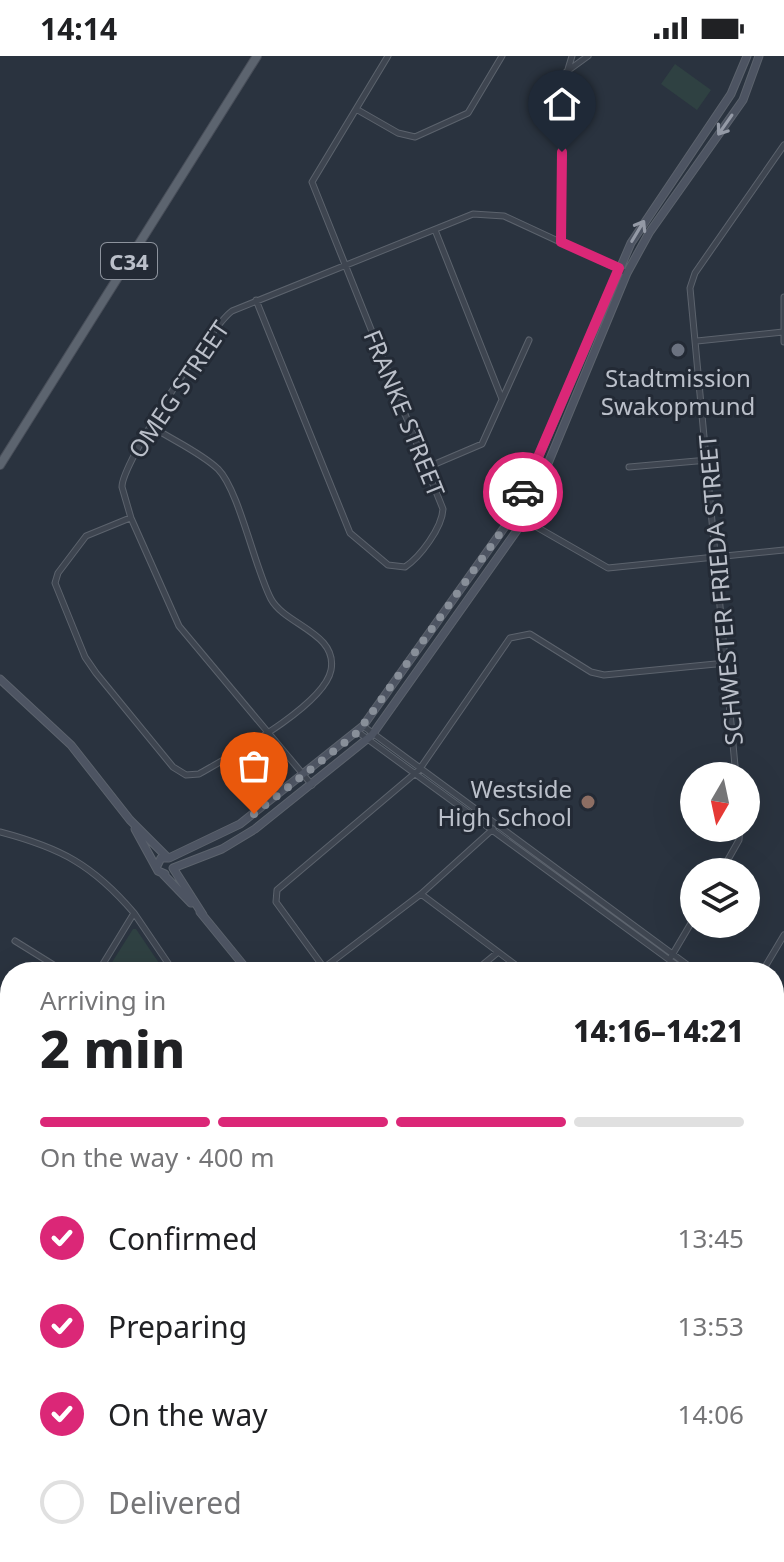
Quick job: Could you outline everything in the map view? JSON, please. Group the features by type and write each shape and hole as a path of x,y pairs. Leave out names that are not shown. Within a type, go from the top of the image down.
{"main road":[{"name":"C34","path":"0,465 257,56"}],"street":[{"name":"FRANKE STREET","path":"256,300 350,533 397,568 413,562 442,517 428,467 312,182 388,56"},
{"path":"356,109 398,133 415,137 468,113 502,56"},
{"path":"561,242 565,72 572,56"},
{"path":"565,72 588,56"},
{"path":"157,866 159,860 240,824 360,729 514,514 619,268 662,195 731,94 747,56"},
{"path":"163,874 239,840 369,737 525,519 627,273 671,202 743,100 759,56"},
{"name":"SCHWESTER FRIEDA STREET","path":"735,762 718,556 690,296 695,273 784,145"},
{"path":"662,195 671,202"},
{"name":"OMEG STREET","path":"312,785 171,614 131,518 122,478 151,426 223,317 256,300 483,213 504,216 627,273"},
{"path":"435,230 502,399"},
{"path":"784,297 784,342"},
{"path":"697,341 783,332"},
{"path":"428,467 482,444 529,340"},
{"path":"131,518 86,536 58,573 57,594 85,657 173,767 186,775 199,774 269,733 324,685 331,671 331,655 324,643 271,600 218,470 151,426"},
{"path":"629,467 708,460"},
{"path":"514,514 608,568 784,550"},
{"path":"320,962 276,902 277,890 416,773 510,638 530,634 591,672 604,675 726,663"},
{"path":"0,679 71,745 130,820 168,858 203,915"},
{"path":"360,729 674,962"},
{"path":"130,820 163,874 203,915 241,962"},
{"path":"336,962 421,894 495,828"},
{"path":"0,832 33,841 94,870 134,913 167,962"},
{"path":"421,894 510,962"},
{"path":"104,962 134,913"},
{"path":"768,962 784,935"},
{"path":"670,959 682,938"},
{"path":"15,941 49,962"},
{"path":"486,962 497,953"},
{"path":"670,959 676,962"}],"shaded area":[{"path":"675,64 711,90 697,110 661,84"},
{"path":"133,929 136,929 158,962 112,962"}],"way so far":[{"path":"254,814 358,732 514,514 523,492"}],"place":[{"name":"Stadtmission Swakopmund","path":"678,350"},
{"name":"Westside High School","path":"588,802"}],"route":[{"path":"523,492 619,268 561,242 562,152"}]}
